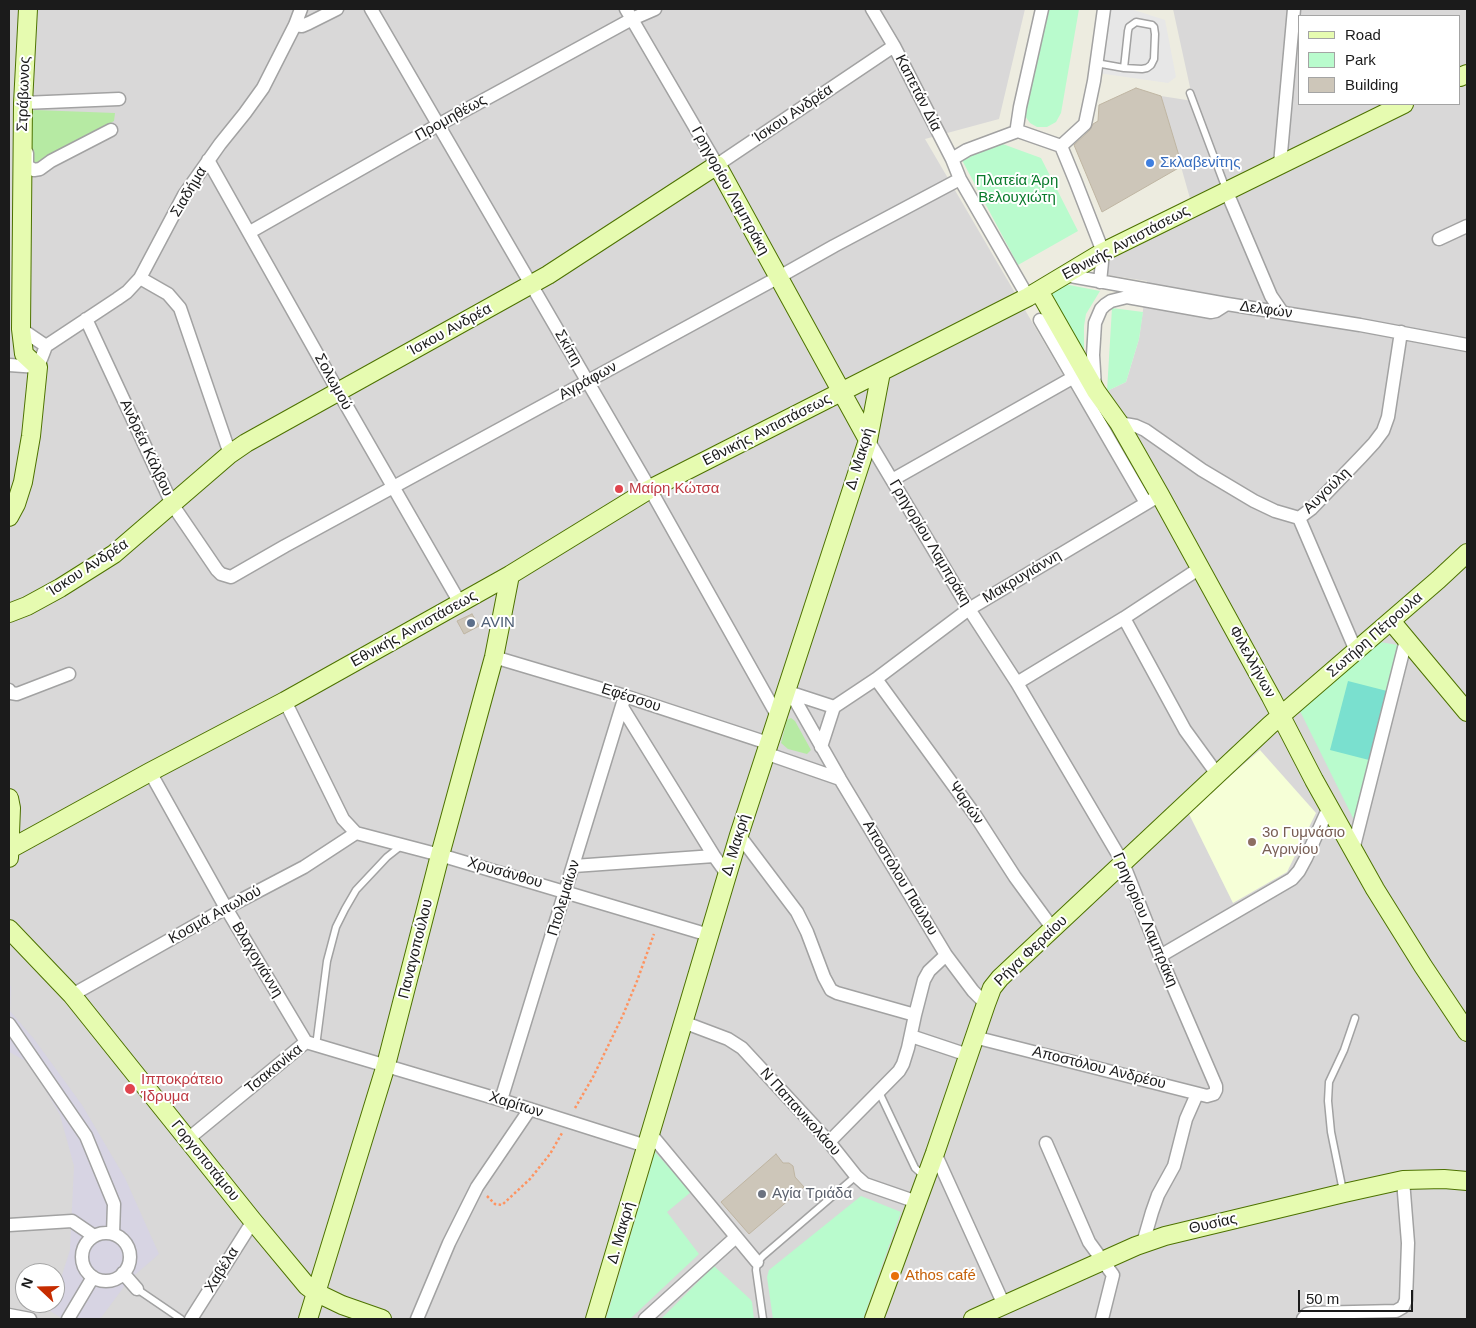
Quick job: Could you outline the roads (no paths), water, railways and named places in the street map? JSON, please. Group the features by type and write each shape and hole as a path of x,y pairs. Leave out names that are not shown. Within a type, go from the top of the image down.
{"street":[{"name":"Στράβωνος","path":"21,328 15,167 25,103 28,9"},
{"name":"Σιαδήμα","path":"46,346 127,292 140,278 184,195 263,88 295,25 301,9"},
{"path":"295,25 302,26 337,9"},
{"name":"Σκίπη","path":"371,9 650,489 777,715"},
{"name":"Προμηθέως","path":"250,232 629,14 655,9"},
{"name":"Καπετάν Δία","path":"872,9 894,46 952,159 960,179 1034,294"},
{"path":"1018,131 1020,108 1042,9"},
{"path":"1060,146 1085,124 1104,9"},
{"path":"1280,164 1294,9"},
{"name":"Γρηγορίου Λαμπράκη","path":"629,14 779,277 868,440 969,609 1017,683 1122,863 1216,1086 1214,1094 1211,1096 1197,1094"},
{"name":"Ίσκου Ανδρέα","path":"9,613 27,606 90,570 125,545 230,454 246,443 564,265 894,46"},
{"path":"111,130 51,161 40,169 34,170 27,164 25,103 119,99"},
{"name":"Εθνικής Αντιστάσεως","path":"9,854 150,772 285,701 510,575 650,489 1034,294 1103,252 1402,105"},
{"path":"952,159 967,150 1018,131 1060,146 1103,252 1100,282"},
{"name":"Σολωμού","path":"208,160 460,603"},
{"name":"Αγράφων","path":"217,570 221,574 231,577 293,541 960,179"},
{"path":"1226,190 1271,296 1282,312"},
{"path":"1439,239 1467,226"},
{"name":"Δελφών","path":"1065,275 1467,345"},
{"path":"140,278 168,294 180,308 230,454"},
{"name":"Φιλελλήνων","path":"1034,294 1096,391 1119,423 1153,499 1200,568 1329,807 1391,917 1467,1032"},
{"path":"1096,391 1093,355 1096,323 1101,309 1111,301 1128,297 1211,312 1227,304"},
{"name":"Ανδρέα Κάλβου","path":"86,319 172,504 217,570"},
{"path":"1040,320 1074,377 1153,499"},
{"path":"9,517 16,504 23,482 31,436 38,367 46,346 21,328"},
{"path":"21,328 24,354 38,367"},
{"name":"Αυγούλη","path":"1356,651 1299,518 1311,509 1374,443 1383,431 1388,417 1401,332"},
{"path":"9,365 38,367"},
{"name":"Δ. Μακρή","path":"595,1319 739,834 777,715 788,692 868,440 882,372"},
{"path":"892,480 1074,377"},
{"path":"1119,423 1136,426 1145,430 1202,470 1247,496 1275,511 1299,518"},
{"name":"Μακρυγιάννη","path":"834,707 876,679 969,609 1153,499"},
{"name":"Σωτήρη Πέτρουλα","path":"1281,715 1467,553"},
{"path":"1017,683 1124,618 1200,568"},
{"name":"Παναγοπούλου","path":"308,1319 386,1065 440,855 494,657 510,575"},
{"path":"1124,618 1185,730 1217,774"},
{"path":"1391,621 1467,712"},
{"path":"1353,850 1406,640"},
{"name":"Εφέσσου","path":"494,657 766,748 840,779"},
{"path":"9,690 11,693 17,694 69,674"},
{"name":"Ψαρών","path":"876,679 975,815 1015,878 1053,929"},
{"path":"788,692 834,707 821,747"},
{"name":"Αποστόλου Παύλου","path":"788,692 946,955 973,991 986,1004"},
{"path":"285,701 343,819 356,833"},
{"path":"624,702 714,856 727,874"},
{"name":"Πτολεμαίων","path":"501,1100 624,702"},
{"name":"Ρήγα Φεραίου","path":"874,1319 992,988 1000,978 1281,715"},
{"name":"Βλαχογιάννη","path":"150,772 226,908 311,1044"},
{"path":"9,798 11,808 9,854"},
{"path":"1160,956 1292,879 1306,858 1329,807"},
{"name":"Χρυσάνθου","path":"356,833 403,844 566,891 709,935"},
{"name":"Κοσμά Αιτωλού","path":"72,995 226,908 304,867 356,833"},
{"path":"739,834 797,912 831,990 914,1015"},
{"path":"574,866 714,856"},
{"name":"Γοργοποτάμου","path":"9,929 72,995 307,1286 342,1305 382,1319"},
{"path":"829,1142 899,1071 903,1064 911,1036 914,1015 924,980 929,972 946,955"},
{"name":"Ν Παπανικολάου","path":"683,1022 728,1039 742,1048 865,1184 917,1202"},
{"path":"9,1024 86,1136 114,1204 113,1234"},
{"path":"911,1036 968,1055"},
{"name":"Αποστόλου Ανδρέου","path":"974,1037 1197,1094"},
{"name":"Χαρίτων","path":"311,1044 568,1121 648,1139"},
{"name":"Τσακανίκα","path":"188,1139 311,1044"},
{"path":"1143,1243 1158,1196 1174,1166 1186,1119 1197,1094"},
{"path":"417,1319 453,1236 477,1187 530,1109"},
{"path":"648,1139 757,1262"},
{"path":"1046,1144 1089,1242 1113,1275 1102,1319"},
{"path":"934,1153 1004,1305"},
{"name":"Θυσίας","path":"976,1319 1143,1243 1177,1233 1344,1192 1403,1180 1444,1179 1467,1181"},
{"path":"1303,1319 1307,1314 1311,1313 1396,1311 1403,1307 1406,1300 1408,1243 1403,1180"},
{"path":"9,1225 72,1220 94,1236"},
{"name":"Χαβέλα","path":"191,1319 253,1221"},
{"path":"103,1233 113,1234 127,1246 130,1256 128,1265 123,1273 115,1279 106,1281 97,1279 84,1267 82,1259 83,1250 87,1242 94,1236 103,1233"},
{"path":"645,1319 736,1237"},
{"path":"123,1273 137,1288"},
{"path":"68,1319 93,1277"},
{"path":"9,1315 30,1319"}],"lane":[{"path":"1096,64 1124,68 1142,69 1151,65 1154,59 1156,34 1152,25 1136,22 1130,27 1124,68"},
{"path":"1190,93 1226,190"},
{"path":"311,1044 319,1023 327,961 339,921 356,890 387,857 403,844"},
{"path":"1344,1192 1331,1132 1328,1100 1329,1082 1344,1050 1355,1018"},
{"path":"879,1091 915,1168 926,1177"},
{"path":"763,1319 756,1270 757,1262 856,1176"},
{"path":"137,1288 181,1319"}],"place":[{"name":"Σκλαβενίτης","path":"1150,163"},
{"name":"Μαίρη Κώτσα","path":"619,489"},
{"name":"AVIN","path":"471,623"},
{"name":"3ο Γυμνάσιο Αγρινίου","path":"1252,842"},
{"name":"Ιπποκράτειο Ίδρυμα","path":"130,1089"},
{"name":"Αγία Τριάδα","path":"762,1194"},
{"name":"Athos café","path":"895,1276"}],"park label":[{"name":"Πλατεία Άρη Βελουχιώτη","path":"1017,190"}]}
